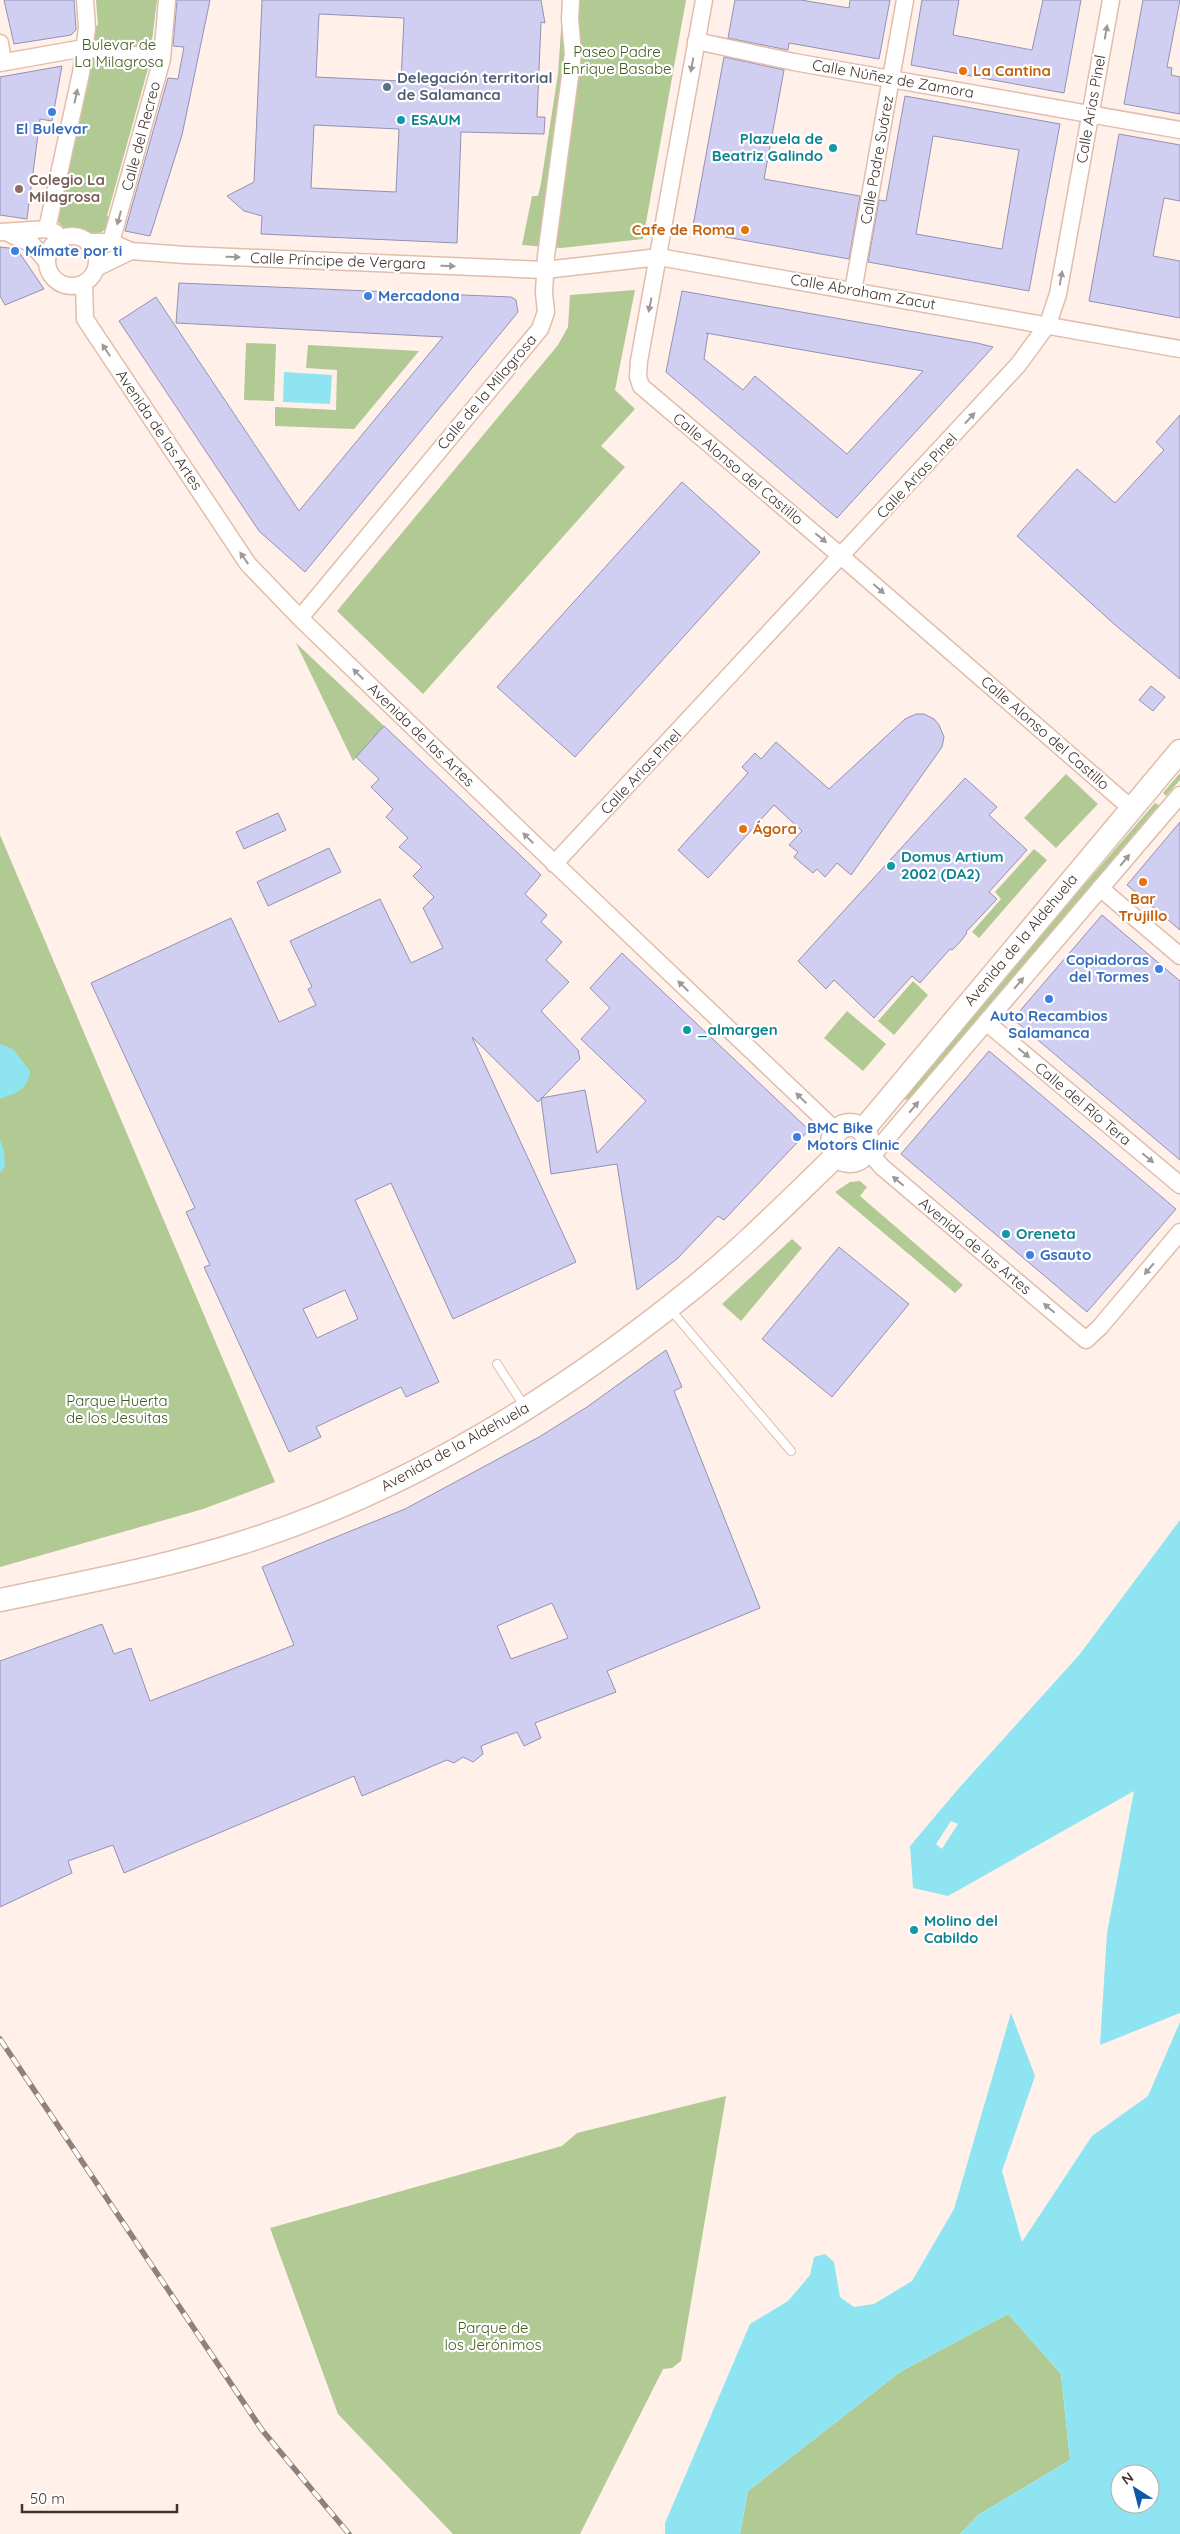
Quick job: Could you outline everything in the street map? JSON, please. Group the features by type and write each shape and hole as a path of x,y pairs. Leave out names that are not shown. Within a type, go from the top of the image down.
{"main road":[{"name":"Avenida de la Aldehuela","path":"0,1600 109,1577 239,1544 301,1522 397,1480 526,1409 614,1350 669,1308 744,1243 837,1155 844,1160 852,1161 862,1156 867,1146 1132,809 1180,751"},
{"path":"837,1155 832,1142 836,1132 847,1125 856,1126 867,1146"}],"street":[{"path":"47,229 81,73 87,28 85,0"},
{"name":"Calle del Recreo","path":"111,242 162,59 167,0"},
{"name":"Calle de la Milagrosa","path":"300,618 540,329 546,312 545,270 573,54 570,19 571,0"},
{"name":"Calle Alonso del Castillo","path":"704,0 639,361 638,377 641,386 842,556 1132,809"},
{"name":"Calle Padre Suárez","path":"853,291 905,0"},
{"name":"Calle Arias Pinel","path":"554,864 1018,365 1048,324 1058,294 1111,0"},
{"name":"Calle Núñez de Zamora","path":"696,41 891,79 1180,130"},
{"path":"0,43 2,63 84,48 162,59"},
{"path":"4,232 47,229 65,237"},
{"path":"4,232 32,244 47,262"},
{"path":"73,236 87,242 96,253 96,268 92,276 84,283 68,286 59,283 48,270 47,262 49,251 55,242 65,237 73,236"},
{"name":"Calle Príncipe de Vergara","path":"87,242 111,242 131,251 185,256 545,270"},
{"path":"96,268 131,251"},
{"name":"Calle Abraham Zacut","path":"545,270 659,257 1048,324 1180,349"},
{"name":"Avenida de las Artes","path":"84,283 85,319 248,564 300,618 554,864 836,1132"},
{"name":"Avenida de la Aldehuela","path":"867,1146 986,1022 1180,795"},
{"path":"1100,888 1180,956"},
{"name":"Calle del Río Tera","path":"986,1022 1180,1186"},
{"name":"Avenida de las Artes","path":"867,1146 1086,1340 1100,1327 1180,1232"}],"lane":[{"path":"669,1308 792,1451"},
{"path":"497,1364 526,1409"}],"green space":[{"name":"Bulevar de La Milagrosa","path":"96,0 157,0 149,65 107,216 113,218 109,226 104,230 99,233 87,234 65,230 54,217 91,28 98,25"},
{"name":"Paseo Padre Enrique Basabe","path":"563,0 686,0 643,239 561,248 522,245 532,196 538,196 541,183 558,74"},
{"path":"635,290 615,390 635,409 601,446 625,467 423,694 337,611 558,345 568,327 570,295"},
{"path":"246,343 276,344 274,401 244,400"},
{"path":"308,345 419,351 354,429 275,426 275,407 336,410 337,370 306,368"},
{"path":"296,643 384,726 353,761"},
{"path":"1180,773 1180,780 1166,796 1163,793"},
{"path":"1066,774 1098,804 1056,848 1024,818"},
{"path":"1155,803 1159,805 911,1098 905,1100 905,1092"},
{"name":"Parque Huerta de los Jesuitas","path":"0,835 275,1482 203,1509 0,1567"},
{"path":"1034,849 1047,860 979,938 972,932 1001,899 995,892"},
{"path":"913,981 928,995 894,1035 878,1021"},
{"path":"847,1011 886,1044 863,1071 824,1038"},
{"path":"860,1181 867,1187 860,1196 963,1285 955,1293 835,1192 850,1182"},
{"path":"792,1239 802,1248 741,1321 722,1304"},
{"name":"Parque de los Jerónimos","path":"726,2096 681,2361 672,2368 663,2369 580,2534 453,2534 338,2414 270,2228 562,2146 577,2133"},
{"path":"1008,2314 1061,2374 1070,2460 978,2515 960,2534 740,2534 748,2491 900,2372"}],"water":[{"path":"284,372 332,375 330,404 283,402"},
{"path":"0,1044 13,1049 30,1071 24,1087 16,1093 0,1099"},
{"path":"0,1140 4,1151 5,1166 0,1173"},
{"path":"1180,1520 1180,2013 1100,2045 1107,1933 1134,1791 948,1896 913,1888 910,1846 959,1788 1080,1654"},
{"path":"1011,2013 1035,2076 1002,2171 1022,2242 1092,2136 1148,2096 1180,2022 1180,2534 960,2534 978,2515 1070,2460 1061,2374 1008,2314 900,2372 748,2491 740,2534 665,2534 665,2523 750,2324 788,2301 810,2275 814,2257 825,2254 834,2262 840,2297 854,2307 874,2304 912,2281 954,2209"}],"pier":[{"path":"951,1821 958,1824 942,1849 936,1844"}],"building":[{"path":"4,0 74,0 76,30 71,35 14,44"},
{"path":"177,0 210,0 182,135 150,236 125,231 168,78 178,79 184,47 173,46"},
{"name":"ESAUM","path":"262,0 541,0 545,23 541,22 537,117 545,117 544,134 461,132 457,243 261,234 262,216 244,211 227,196 254,182","holes":["319,14 404,18 401,81 316,77","314,125 399,129 396,192 311,188"]},
{"path":"735,0 801,0 849,8 850,0 890,0 879,59 789,43 788,50 728,38"},
{"path":"922,0 959,0 953,35 1032,50 1043,0 1081,0 1064,93 911,65"},
{"path":"1143,0 1180,0 1167,67 1172,68 1171,75 1180,77 1180,114 1124,104"},
{"path":"724,57 784,70 764,179 860,196 849,259 692,231"},
{"path":"62,66 52,121 40,119 27,219 0,215 0,77"},
{"path":"905,96 1060,124 1029,291 868,262 879,200 886,201","holes":["933,136 1019,150 1002,249 916,234"]},
{"path":"1119,134 1180,145 1180,201 1164,198 1153,256 1180,261 1180,318 1089,301"},
{"path":"0,247 17,249 44,289 5,305 0,296"},
{"path":"179,283 511,297 516,300 518,312 305,572 259,531 119,321 156,297 299,511 443,337 176,323"},
{"path":"682,291 993,347 837,518 666,372","holes":["706,333 923,371 847,454 755,376 743,390 704,359 708,334"]},
{"path":"1180,415 1180,679 1114,624 1017,536 1077,469 1115,503 1164,450 1156,442"},
{"path":"682,482 760,552 575,757 497,687"},
{"path":"1151,686 1165,697 1153,711 1139,700"},
{"path":"916,714 924,714 934,719 939,725 944,737 942,747 851,875 837,863 825,877 817,869 813,873 794,857 798,852 789,845 802,831 774,805 708,878 678,850 748,773 742,767 755,753 761,759 776,742 829,789 905,719"},
{"path":"384,726 541,875 525,894 547,915 541,922 562,942 546,960 569,982 541,1011 578,1050 580,1059 538,1102 472,1037 576,1262 453,1319 391,1183 355,1200 439,1382 406,1397 401,1387 316,1427 321,1437 289,1452 204,1267 210,1265 186,1212 195,1208 91,983 231,918 279,1022 316,1005 308,989 312,987 290,941 380,899 411,963 443,948 423,908 434,897 413,876 422,867 399,847 408,838 386,817 393,809 371,787 379,779 356,757","holes":["345,1290 358,1319 317,1338 303,1309"]},
{"path":"965,778 997,807 989,815 1027,850 989,892 997,899 966,932 960,942 952,950 950,949 920,983 912,976 874,1018 834,980 826,989 798,961"},
{"path":"278,813 286,830 244,849 236,832"},
{"path":"1180,822 1180,930 1127,885"},
{"path":"329,848 341,872 268,906 257,882"},
{"path":"1102,915 1180,981 1180,1160 1013,1019"},
{"path":"622,953 809,1130 724,1220 718,1216 677,1259 637,1290 617,1164 551,1174 541,1098 585,1090 597,1153 646,1101 581,1039 610,1008 590,988"},
{"path":"989,1051 1176,1209 1087,1312 901,1154"},
{"path":"839,1247 909,1304 832,1397 762,1339"},
{"path":"666,1350 682,1387 674,1391 760,1608 607,1671 616,1692 535,1723 541,1738 524,1746 517,1732 481,1746 483,1754 473,1762 463,1757 454,1763 447,1760 362,1796 354,1776 124,1873 113,1845 68,1861 72,1873 0,1907 0,1661 102,1624 114,1654 131,1648 150,1701 294,1645 262,1567 405,1509 539,1437 587,1407","holes":["552,1603 568,1638 511,1659 497,1626"]}],"railway":[{"path":"0,2039 262,2430 349,2534"}],"place":[{"name":"La Cantina","path":"963,71"},
{"name":"Delegación territorial de Salamanca","path":"387,87"},
{"name":"El Bulevar","path":"52,112"},
{"name":"ESAUM","path":"401,120"},
{"name":"Plazuela de Beatriz Galindo","path":"833,148"},
{"name":"Colegio La Milagrosa","path":"19,189"},
{"name":"Cafe de Roma","path":"745,230"},
{"name":"Mímate por ti","path":"15,251"},
{"name":"Mercadona","path":"368,296"},
{"name":"Ágora","path":"743,829"},
{"name":"Domus Artium 2002 (DA2)","path":"891,866"},
{"name":"Bar Trujillo","path":"1143,882"},
{"name":"Copiadoras del Tormes","path":"1159,969"},
{"name":"Auto Recambios Salamanca","path":"1049,999"},
{"name":"_almargen","path":"687,1030"},
{"name":"BMC Bike Motors Clinic","path":"797,1137"},
{"name":"Oreneta","path":"1006,1234"},
{"name":"Gsauto","path":"1030,1255"},
{"name":"Molino del Cabildo","path":"914,1930"}]}
